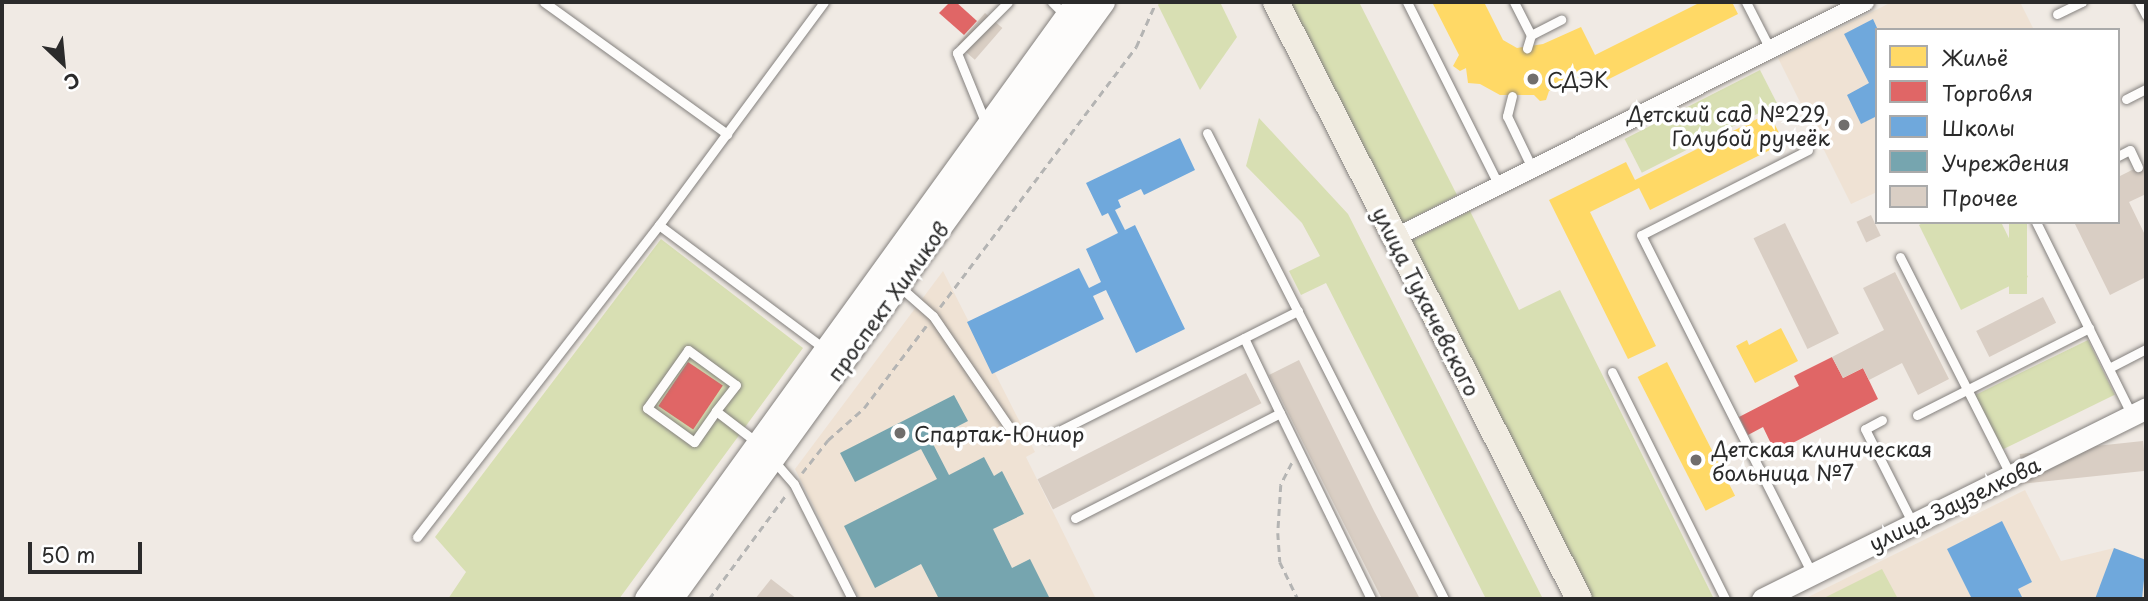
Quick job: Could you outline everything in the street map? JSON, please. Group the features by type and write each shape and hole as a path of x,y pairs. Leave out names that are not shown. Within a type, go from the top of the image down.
{"main road":[{"name":"проспект Химиков","path":"835,357 898,286 1103,2"},
{"name":"улица Тухачевского","path":"1257,2 1560,599"},
{"name":"улица Тухачевского","path":"1276,2 1580,599"},
{"name":"проспект Химиков","path":"647,599 766,452 835,357 988,129 1066,7"},
{"name":"проспект Химиков","path":"671,599 766,452"}],"street":[{"path":"1394,238 1865,2"},
{"name":"улица Заузелкова","path":"1762,599 2139,411"}],"lane":[{"path":"544,2 727,134"},
{"path":"416,537 659,225 824,2"},
{"path":"988,129 957,52 1008,2"},
{"path":"1408,2 1499,184"},
{"path":"1514,2 1531,35 1527,48"},
{"path":"1746,2 1770,49"},
{"path":"2057,14 2082,2"},
{"path":"2140,2 2146,15"},
{"path":"1531,35 1561,20"},
{"path":"2126,99 2146,89"},
{"path":"1512,96 1507,116 1532,167"},
{"path":"1207,133 1444,599"},
{"path":"1808,150 1641,235 1812,573"},
{"path":"2120,155 2130,150 2138,167"},
{"path":"2037,224 2109,368 2139,411"},
{"path":"659,225 835,357"},
{"path":"1900,257 2010,475"},
{"path":"898,286 933,316 1011,430"},
{"path":"1047,437 1298,311"},
{"path":"1917,415 2089,328"},
{"path":"1244,338 1371,599"},
{"path":"2109,368 2146,349"},
{"path":"688,350 736,385 716,411 694,442 647,408 688,350"},
{"path":"1612,372 1725,599"},
{"path":"716,411 766,452 794,484 852,599"},
{"path":"1075,518 1280,413"},
{"path":"1882,420 1865,429 1913,524"}],"path":[{"path":"1150,16 1156,2"},
{"path":"1298,599 1280,562 1278,533 1280,485 1299,450"}],"shaded area":[{"name":"Детский сад №229, Голубой ручеёк","path":"1892,2 2020,2 2033,28 1875,28 1875,193 1851,204 1778,58"},
{"path":"943,271 1035,452 1026,457 1096,599 860,599 795,469"},
{"path":"2025,490 2061,561 2114,548 2146,560 2146,599 1804,599"}],"green space":[{"path":"1160,2 1220,2 1237,37 1200,90 1158,5"},
{"path":"1287,2 1359,2 1457,195 1401,224"},
{"path":"1760,70 1777,104 1642,173 1625,139"},
{"path":"1259,118 1348,214 1543,599 1486,599 1326,283 1301,295 1289,271 1320,256 1302,223 1246,166"},
{"path":"1470,211 1519,310 1560,290 1714,599 1587,599 1409,242"},
{"path":"2002,224 2028,277 1961,310 1919,225"},
{"path":"2009,224 2027,224 2027,294 2009,294"},
{"path":"661,239 803,348 619,599 448,599 466,572 435,537"},
{"path":"2088,340 2115,395 2001,450 1975,395"},
{"path":"1882,569 1898,599 1822,599"}],"building: Жильё":[{"path":"1432,2 1484,2 1503,40 1517,48 1543,44 1581,27 1595,55 1701,2 1732,2 1738,14 1607,80 1602,68 1549,91 1546,100 1540,101 1534,95 1500,95 1480,84 1468,83 1466,68 1460,71 1453,66 1459,55"},
{"path":"1769,113 1784,143 1650,210 1639,188 1590,212 1656,346 1628,359 1549,200 1626,162 1635,180"},
{"path":"1781,328 1798,361 1755,383 1736,346 1747,340 1749,345"},
{"path":"1667,362 1735,496 1706,511 1638,377"}],"building: Торговля":[{"path":"950,2 956,2 977,21 964,35 939,13"},
{"path":"1832,357 1843,378 1863,368 1878,399 1775,452 1763,427 1748,435 1739,417 1799,386 1794,376"},
{"path":"688,362 723,385 693,429 658,406"}],"building: Школы":[{"path":"1873,19 1877,28 1875,117 1861,124 1847,95 1869,83 1844,34"},
{"path":"1180,138 1195,170 1144,195 1141,189 1118,200 1121,207 1115,210 1125,230 1135,225 1185,329 1136,353 1106,290 1093,296 1104,319 992,374 967,322 1079,268 1089,288 1101,282 1086,249 1118,233 1108,213 1102,216 1086,183"},
{"path":"2002,521 2032,582 2018,589 2023,599 1972,599 1947,549"},
{"path":"2114,548 2146,560 2142,599 2095,599"}],"building: Учреждения":[{"path":"954,395 968,421 931,440 949,475 984,457 994,476 1002,471 1024,514 993,529 1012,568 1030,559 1050,599 939,599 921,564 875,588 844,526 937,479 921,449 855,482 840,453"}],"building: Прочее":[{"path":"985,13 1002,28 975,60 957,45"},
{"path":"2146,163 2146,194 2129,202 2146,237 2146,277 2110,295 2075,224 2120,224 2120,176"},
{"path":"1871,215 1881,236 1866,243 1856,222"},
{"path":"1785,223 1839,334 1807,349 1754,238"},
{"path":"1895,272 1949,379 1918,395 1902,363 1869,380 1863,368 1843,378 1832,357 1884,330 1863,288"},
{"path":"2043,297 2056,323 1989,357 1976,331"},
{"path":"1299,360 1420,599 1382,599 1345,526 1269,375"},
{"path":"1246,373 1261,403 1053,510 1038,479"},
{"path":"2143,441 2146,471 2023,484 2020,454"},
{"path":"771,579 797,599 755,599"}],"place":[{"name":"СДЭК","path":"1533,79"},
{"name":"Детский сад №229, Голубой ручеёк","path":"1844,125"},
{"name":"Спартак-Юниор","path":"900,433"},
{"name":"Детская клиническая больница №7","path":"1696,460"}]}
